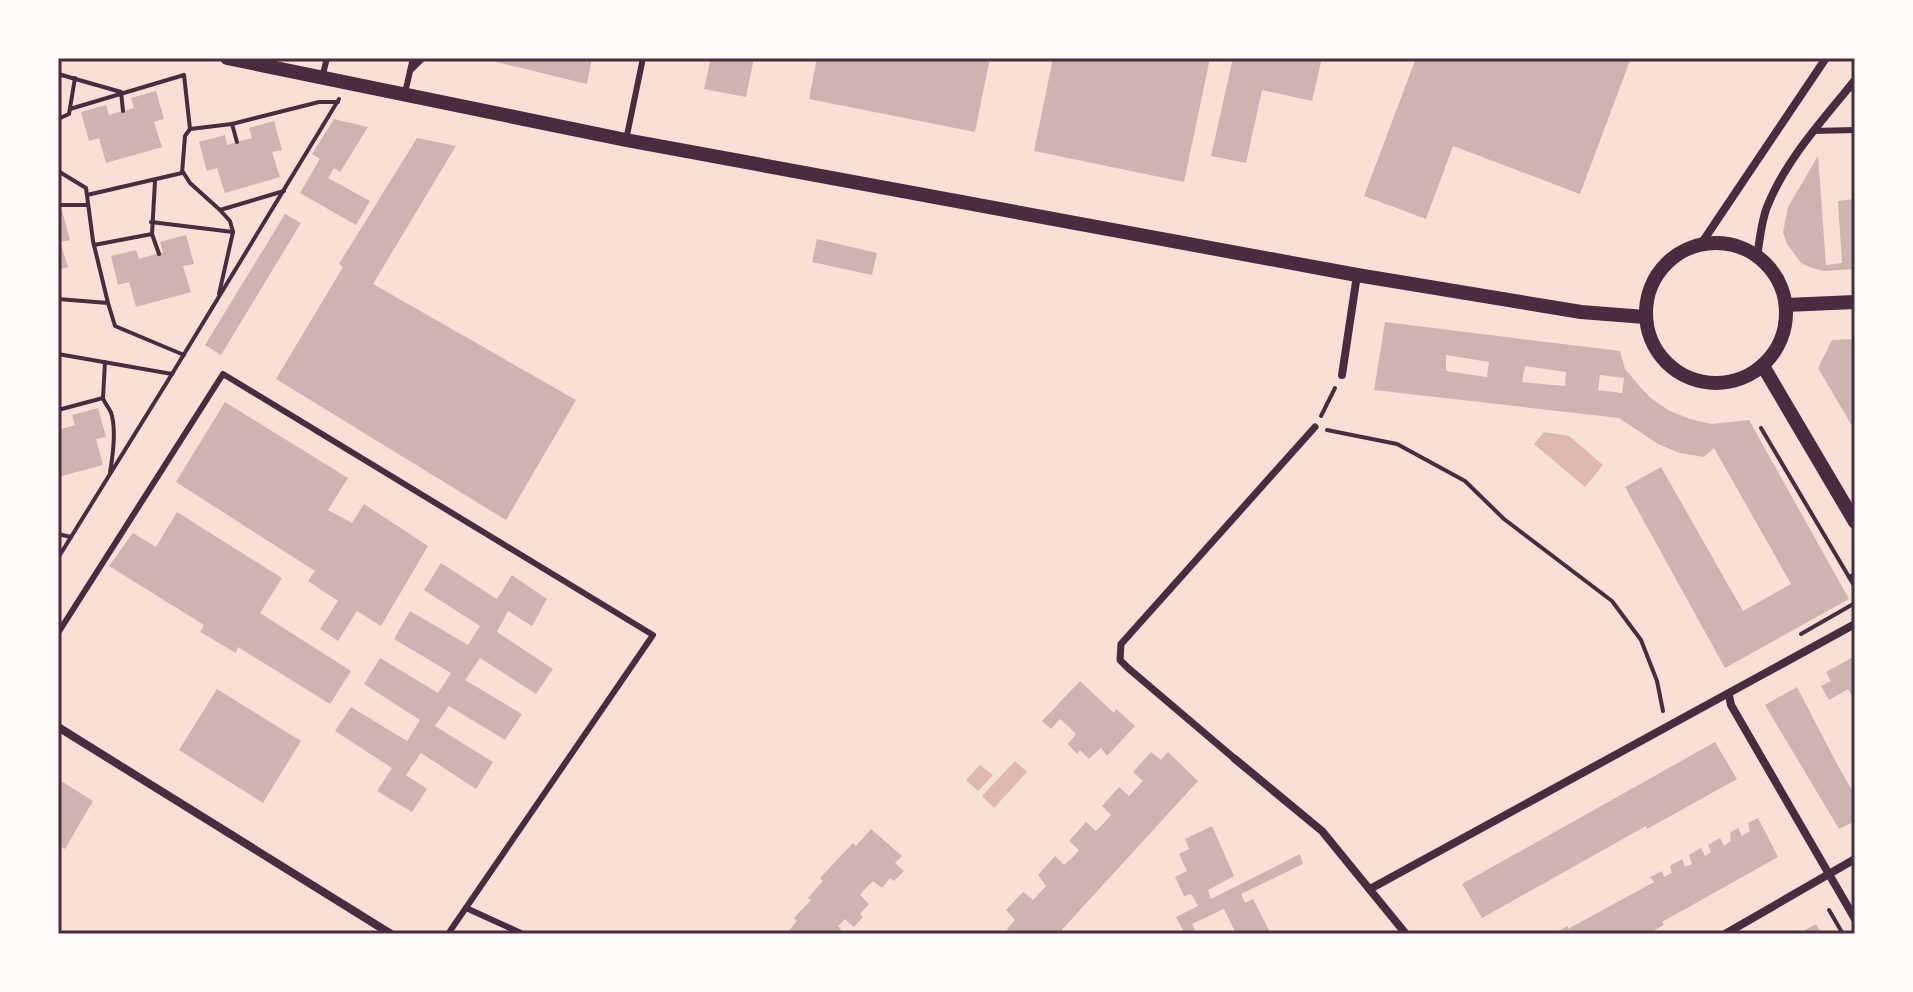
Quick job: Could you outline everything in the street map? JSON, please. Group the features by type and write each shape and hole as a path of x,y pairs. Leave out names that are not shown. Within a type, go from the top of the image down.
{"street":[{"path":"227,58 626,140 1357,275 1581,312 1645,317"},
{"path":"1701,244 1826,58"},
{"path":"1757,256 1765,211 1776,186 1793,157 1855,80"},
{"path":"1701,244 1735,245 1757,256 1780,284 1786,305 1785,328 1777,348 1763,366 1744,378 1722,383 1699,382 1678,373 1661,358 1650,339 1645,317 1647,297 1654,278 1683,251 1701,244"},
{"path":"1342,375 1357,275"},
{"path":"1786,305 1855,302"},
{"path":"1763,366 1855,522"},
{"path":"1315,427 1121,644 1120,660 1322,831 1406,934"},
{"path":"1370,889 1855,624"},
{"path":"1729,695 1731,705 1855,919"},
{"path":"58,727 391,934"},
{"path":"1725,934 1855,859"}],"lane":[{"path":"322,78 327,58"},
{"path":"405,96 413,58"},
{"path":"410,71 423,58"},
{"path":"626,140 643,58"},
{"path":"1813,131 1855,130"},
{"path":"58,633 223,374 653,635 448,934"},
{"path":"466,908 523,934"}],"path":[{"path":"58,74 121,93"},
{"path":"70,109 184,75 190,129 185,136 182,171 190,183 230,221 233,232 217,300"},
{"path":"58,119 69,114 75,78"},
{"path":"58,558 338,102 344,83"},
{"path":"121,93 123,111"},
{"path":"190,129 232,124 319,102 338,102"},
{"path":"232,124 237,142"},
{"path":"58,171 86,188 94,245 115,326 184,355"},
{"path":"87,195 155,181 182,171"},
{"path":"155,181 151,222 159,254"},
{"path":"220,210 284,191"},
{"path":"58,205 88,205"},
{"path":"151,222 233,232"},
{"path":"94,245 152,234"},
{"path":"58,299 108,303"},
{"path":"58,354 172,374"},
{"path":"105,362 103,398 112,412 114,433 110,475"},
{"path":"1342,375 1315,427 1397,444 1465,481 1504,519 1612,601 1641,640 1657,681 1664,712"},
{"path":"58,410 103,398"},
{"path":"1761,428 1855,587"},
{"path":"58,534 71,537"},
{"path":"1849,577 1855,574"},
{"path":"1824,900 1843,934"}],"shaded area":[{"path":"1544,432 1569,436 1603,465 1585,487 1534,444"},
{"path":"1015,761 1027,772 994,808 982,796"},
{"path":"980,765 993,775 978,791 966,780"}],"building":[{"path":"480,58 592,58 587,84"},
{"path":"699,58 754,58 746,97 704,89 710,62"},
{"path":"817,58 990,58 975,132 809,99"},
{"path":"1053,58 1210,58 1184,182 1034,151"},
{"path":"1233,58 1322,58 1312,101 1262,90 1246,163 1211,156"},
{"path":"1416,58 1631,58 1580,194 1453,146 1426,219 1364,196"},
{"path":"156,91 164,119 154,122 162,147 106,163 99,138 89,141 81,112 106,105 109,115 134,108 131,98"},
{"path":"334,119 368,127 340,172 334,168 328,178 370,201 356,225 300,193 320,159 312,154"},
{"path":"274,121 282,150 272,152 280,177 225,193 217,168 207,171 199,142 225,135 227,145 252,138 249,128"},
{"path":"417,138 456,146 373,284 576,400 506,520 276,379 343,267 339,264"},
{"path":"1818,156 1826,265 1842,263 1838,201 1855,199 1855,269 1824,271 1801,263 1787,244 1783,232 1788,207"},
{"path":"62,211 70,240 60,242 68,267 58,270 58,212"},
{"path":"285,214 301,223 221,355 205,345"},
{"path":"186,235 194,264 183,266 191,292 136,307 129,282 118,285 111,256 136,250 139,259 163,252 160,242"},
{"path":"817,239 877,253 872,275 812,262"},
{"path":"1385,322 1620,351 1625,369 1652,399 1670,411 1711,424 1749,420 1849,599 1725,668 1625,487 1661,467 1743,611 1791,584 1714,448 1704,457 1680,453 1658,444 1619,418 1374,390","holes":["1446,355 1489,362 1487,377 1446,371","1525,366 1566,372 1565,386 1522,382","1600,375 1624,378 1622,393 1598,390"]},
{"path":"1855,339 1855,431 1818,368 1832,340"},
{"path":"225,402 348,478 328,510 352,523 364,504 428,546 381,626 357,611 338,641 320,629 338,601 308,581 315,571 176,482"},
{"path":"98,408 106,437 96,439 103,465 58,477 58,430 75,425 72,415"},
{"path":"177,512 282,578 260,613 351,671 330,704 238,647 236,653 200,632 204,625 109,566 133,533 156,547"},
{"path":"441,563 497,599 512,575 547,599 532,626 508,611 497,632 553,669 536,694 480,658 465,680 522,714 505,740 449,706 435,726 493,762 476,789 421,753 406,775 427,789 412,812 377,791 392,768 335,731 351,707 407,741 420,720 364,684 380,658 438,693 451,673 394,639 410,611 468,645 480,626 424,590"},
{"path":"1855,656 1855,701 1848,689 1829,700 1821,686 1831,681 1826,672"},
{"path":"1080,681 1114,713 1116,709 1135,726 1107,756 1101,748 1089,759 1080,750 1077,754 1068,744 1076,734 1068,726 1060,719 1051,729 1042,721"},
{"path":"1797,687 1837,764 1855,791 1855,821 1839,829 1765,705"},
{"path":"217,689 301,741 263,803 179,750"},
{"path":"1715,742 1737,779 1482,918 1462,884"},
{"path":"1151,752 1161,760 1168,752 1198,781 1058,934 1013,934 1007,929 1015,920 1006,910 1023,892 1033,900 1046,886 1038,875 1055,856 1064,865 1072,858 1079,850 1069,841 1086,822 1096,831 1104,823 1111,815 1102,806 1119,787 1129,796 1143,781 1133,772"},
{"path":"58,779 93,801 65,849 58,845"},
{"path":"1758,818 1778,857 1662,922 1664,925 1648,934 1553,934 1568,926 1568,929 1654,882 1650,877 1662,871 1664,877 1672,873 1670,866 1682,859 1685,867 1692,864 1689,855 1701,848 1705,856 1711,852 1708,845 1720,838 1724,846 1731,841 1730,833 1738,828 1742,836 1750,831 1748,823"},
{"path":"1212,826 1234,876 1208,890 1211,899 1300,854 1303,864 1241,894 1245,903 1253,899 1271,934 1236,934 1224,909 1192,924 1195,930 1185,934 1176,917 1198,906 1191,894 1184,896 1175,877 1187,871 1179,854 1189,849 1185,839"},
{"path":"871,829 902,856 895,863 904,871 894,881 890,878 882,888 873,881 866,888 860,895 869,904 854,927 845,919 838,926 841,929 837,934 786,934 797,921 794,918 823,881 820,878"},
{"path":"1816,924 1822,934 1798,934"}]}
